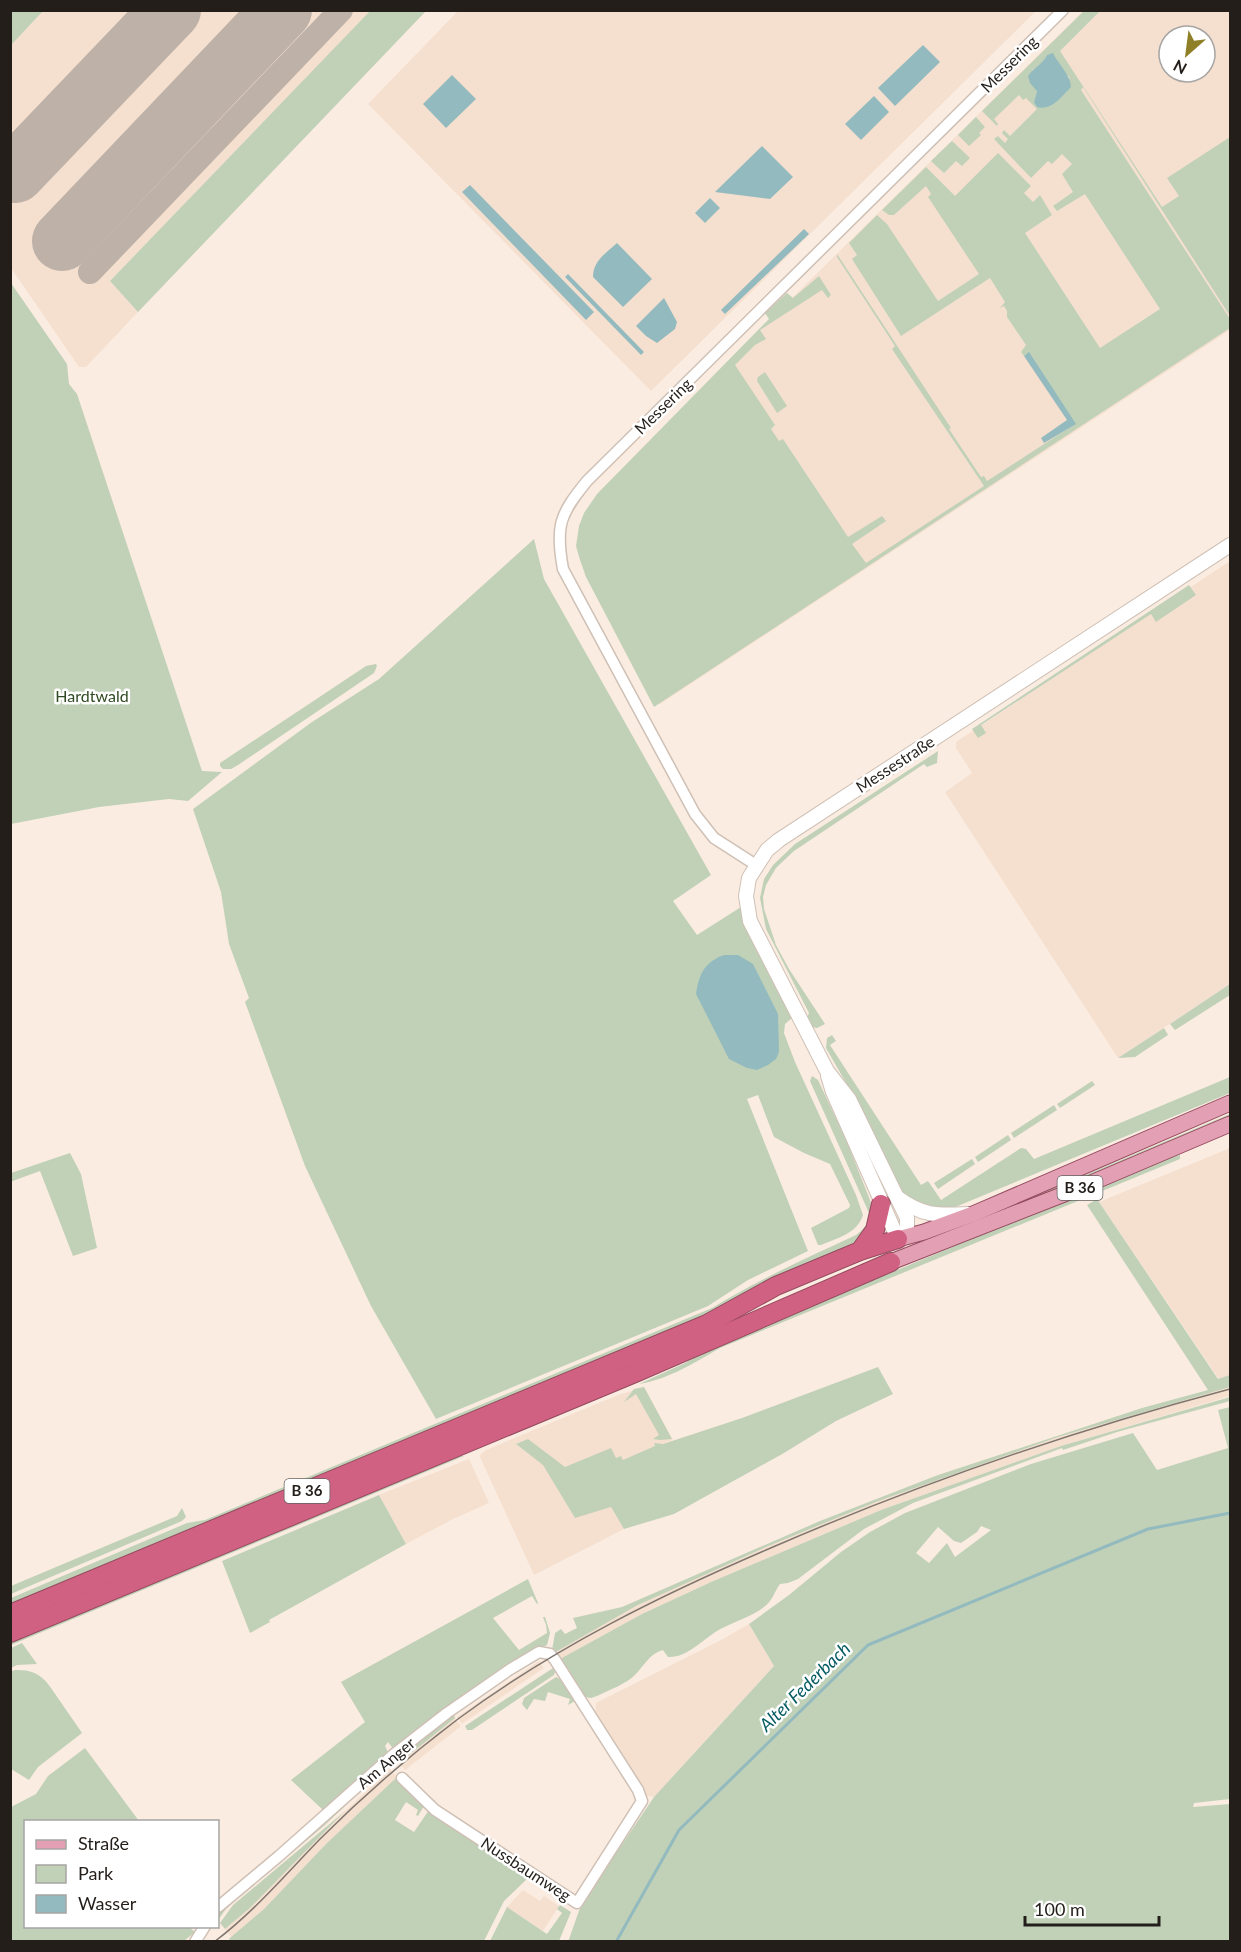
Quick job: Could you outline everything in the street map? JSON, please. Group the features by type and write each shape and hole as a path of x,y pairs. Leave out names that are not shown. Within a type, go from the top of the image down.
{"highway":[{"path":"860,1251 875,1230 889,1201"},
{"name":"B 36","path":"10,1614 707,1324 776,1286 860,1251 903,1240"},
{"name":"B 36","path":"10,1633 635,1373 891,1262"}],"main road":[{"name":"B 36","path":"903,1240 973,1214 1230,1103"},
{"name":"B 36","path":"891,1262 1077,1189 1230,1124"},
{"path":"891,1262 903,1240 912,1248 928,1248"}],"street":[{"name":"Messering","path":"756,865 714,838 705,829 685,797 563,569 558,544 562,517 567,506 586,481 1063,10"},
{"name":"Messestraße","path":"903,1240 889,1201 833,1092 827,1071 757,939 750,921 746,896 749,878 767,850 779,840 1230,545"},
{"path":"889,1201 929,1215 973,1214"},
{"name":"Am Anger","path":"219,1906 393,1755 508,1670 534,1654 543,1652 551,1656 562,1671"},
{"name":"Nussbaumweg","path":"402,1778 435,1810 577,1903 642,1801 638,1790 562,1671"},
{"path":"195,1941 204,1928"}],"shaded area":[{"path":"43,11 371,11 110,281 138,312 86,367 79,367 11,268 10,45"},
{"path":"458,11 1036,11 651,391 368,104"},
{"path":"1083,11 1230,11 1230,330 660,704 579,549 724,373 721,368"},
{"path":"1230,561 1230,984 1118,1058 945,792 972,773 956,748 956,742"},
{"path":"1230,1148 1230,1375 1219,1379 1099,1202"},
{"path":"644,1387 673,1440 563,1496 568,1503 611,1507 624,1529 534,1575 480,1457 481,1454 618,1395"},
{"path":"1230,1387 1230,1396 1061,1446 881,1510 711,1582 642,1614 560,1659 554,1653 636,1606 766,1547 876,1502 1058,1437"},
{"path":"469,1459 489,1503 406,1544 379,1495"},
{"path":"749,1624 774,1666 654,1797 647,1796 595,1716 596,1703"},
{"path":"539,1661 544,1668 462,1724 457,1717"},
{"path":"455,1718 461,1726 405,1770 399,1763"},
{"path":"390,1769 397,1777 327,1843 264,1909 231,1937 225,1929 250,1908 345,1811"},
{"path":"523,1890 540,1901 544,1896 559,1906 543,1931 507,1907"}],"green space":[{"path":"371,10 426,11 138,312 110,281"},
{"path":"10,11 43,11 11,45"},
{"path":"1084,11 1099,12 1060,51 1162,207 1179,196 1167,178 1230,137 1230,316 1083,87 1081,90 1230,319 1230,328 654,707 586,577 576,546 579,526 584,513 597,494 769,319 765,313 787,293 793,298 819,276 831,295 828,298 822,290 760,330 766,339 755,345 735,365 775,425 771,429 779,441 783,439 848,537 882,516 886,521 852,544 866,563 984,486 892,349 895,346 837,254 981,477 984,476 987,481 1075,424 1029,353 1024,356 1021,352 1026,345 1007,317 1004,306 1000,308 1005,302 990,278 901,336 852,259 857,255 849,243 877,215 887,224 938,301 979,274 928,197 931,194 926,186 894,215 889,215 882,210 926,167 955,196 998,153 1031,186 1024,193 1033,202 1040,195 1052,215 1025,233 1100,348 1160,309 1085,194 1057,211 1053,206 1073,192 1062,174 1072,164 1062,154 1052,164 1048,161 1031,178 994,139 998,136 1005,143 1008,139 1002,133 1004,130 1010,136 1037,109 1026,98 1023,100 1019,95 994,119 997,126 982,111","holes":["1052,54 1070,78 1034,102 1037,91 1032,70 1042,64 1047,55"]},
{"path":"976,117 985,127 979,133 981,135 969,146 958,135"},
{"path":"952,141 970,158 962,166 956,161 944,173 931,161"},
{"name":"Hardtwald","path":"11,283 67,364 69,384 77,394 202,771 222,772 188,801 169,799 99,807 11,824"},
{"path":"765,372 787,406 777,413 757,381 758,377"},
{"path":"534,539 544,579 711,875 673,901 697,935 741,907 747,929 792,1018 785,1024 784,1033 795,1062 863,1215 851,1231 818,1245 811,1228 849,1208 850,1205 830,1164 774,1137 758,1095 747,1099 808,1251 748,1280 708,1306 436,1419 371,1306 305,1166 245,1002 249,998 229,944 221,892 193,809 312,722 379,679"},
{"path":"1189,585 1196,595 1156,622 1151,614 981,725 986,733 978,738 972,729"},
{"path":"376,664 374,673 238,765 231,769 223,769 220,766 220,763 366,666"},
{"path":"938,751 937,763 927,767 924,764 794,851 776,868 766,885 763,897 764,909 776,945 825,1024 817,1028 812,1027 806,1020 809,1013 766,929 760,898 764,879 773,865 795,844"},
{"path":"1230,984 1230,995 1175,1030 1170,1024"},
{"path":"1164,1028 1168,1035 1135,1057 1118,1058"},
{"path":"832,1035 836,1041 830,1045 921,1185 928,1181 941,1200 1021,1148 1026,1149 1034,1159 1230,1077 1230,1093 953,1208 934,1210 906,1197 898,1187 853,1095 826,1048 827,1038"},
{"path":"812,1076 818,1080 847,1142 870,1200 872,1210 863,1238 690,1323 11,1606 11,1598 187,1523 205,1520 712,1308 765,1278 856,1235 866,1226 869,1213 810,1081"},
{"path":"1092,1081 1095,1085 1060,1108 1057,1104"},
{"path":"1054,1105 1057,1110 1014,1138 1011,1133"},
{"path":"1230,1114 1230,1119 927,1243 919,1242 955,1230"},
{"path":"1008,1135 1011,1140 978,1162 975,1157"},
{"path":"70,1153 81,1174 97,1248 73,1256 40,1171 10,1182 11,1173"},
{"path":"1180,1155 1180,1159 720,1348 671,1374 639,1384 705,1351 803,1309 1167,1158"},
{"path":"972,1159 975,1164 938,1189 934,1183"},
{"path":"1097,1199 1218,1379 1230,1375 1230,1387 1058,1437 876,1502 766,1547 636,1606 554,1653 552,1650 555,1633 561,1629 565,1634 577,1628 573,1618 622,1607 820,1521 938,1475 1142,1408 1208,1390 1087,1205"},
{"path":"878,1367 893,1394 836,1421 784,1453 674,1514 624,1529 611,1507 575,1518 543,1465 516,1444 528,1439 565,1467 611,1448 616,1458 621,1456 623,1460 655,1446 654,1443 663,1444 742,1418"},
{"path":"644,1387 672,1439 653,1439 659,1435 636,1394 624,1402 634,1389"},
{"path":"1230,1397 1230,1401 1117,1432 1063,1450 1062,1448 913,1503 864,1529 798,1579 780,1584 770,1601 759,1611 723,1627 682,1655 668,1657 663,1650 658,1652 650,1657 631,1678 597,1696 585,1697 560,1659 642,1614 711,1582 881,1510 1061,1446"},
{"path":"1230,1407 1230,1799 1194,1803 1193,1807 1230,1804 1230,1941 568,1942 581,1905 654,1797 774,1666 749,1624 870,1532 905,1513 1031,1464 1133,1433 1157,1470 1228,1448 1218,1410","holes":["981,1526 991,1530 955,1557 947,1543 929,1563 916,1553 938,1527 954,1541 961,1543 977,1532"]},
{"path":"464,1456 11,1645 11,1638 413,1471 438,1465"},
{"path":"379,1495 406,1544 269,1620 270,1622 250,1633 222,1561"},
{"path":"182,1508 186,1517 182,1521 11,1594 11,1586 177,1516"},
{"path":"528,1579 538,1603 532,1596 493,1618 519,1650 547,1633 543,1617 545,1617 550,1633 547,1645 533,1651 394,1750 388,1742 385,1746 387,1755 324,1811 291,1780 365,1722 341,1682"},
{"path":"22,1643 37,1664 17,1665 11,1668 11,1648"},
{"path":"553,1668 554,1675 472,1730 467,1730 465,1726"},
{"path":"15,1670 31,1672 42,1678 82,1733 38,1767 29,1780 11,1769 10,1672"},
{"path":"556,1677 560,1679 575,1701 568,1705 570,1699 548,1692 545,1701 534,1699 527,1710 522,1704 524,1698"},
{"path":"476,1696 477,1698 454,1715 455,1718 399,1763 397,1760 399,1756"},
{"path":"85,1748 138,1820 24,1820 24,1928 190,1928 195,1932 184,1941 11,1941 11,1807 36,1794 48,1776"},
{"path":"383,1770 325,1825 238,1898 219,1919 219,1912"},
{"path":"397,1777 424,1806 418,1816 416,1815 418,1810 406,1802 395,1820 414,1832 429,1810 528,1875 528,1878 504,1901 484,1941 231,1942 229,1939 231,1937 264,1909 327,1843"},
{"path":"345,1811 250,1908 225,1929 220,1923 233,1905"},
{"path":"560,1905 571,1912 559,1941 490,1941 507,1907 547,1934 562,1913 557,1909"}],"water":[{"path":"923,45 940,62 895,106 878,88"},
{"path":"1053,53 1067,74 1071,87 1052,105 1037,107 1034,102 1037,91 1030,83 1028,76 1047,55"},
{"path":"452,75 476,99 446,128 423,104"},
{"path":"874,96 889,112 861,140 845,124"},
{"path":"762,146 793,177 770,199 715,192"},
{"path":"470,185 594,312 586,320 462,192"},
{"path":"710,198 720,208 705,223 695,213"},
{"path":"804,229 809,234 725,314 721,310"},
{"path":"617,243 652,279 623,307 593,277 595,266"},
{"path":"568,274 644,352 641,355 565,277"},
{"path":"664,298 677,322 675,329 657,343 636,326"},
{"path":"1029,352 1076,424 1044,443 1041,438 1067,420 1024,356"},
{"path":"724,955 738,955 753,964 778,1014 779,1052 776,1059 757,1070 729,1059 696,994 704,969 712,961"}],"waterway":[{"name":"Alter Federbach","path":"616,1942 679,1830 868,1645 1148,1529 1230,1513"}],"taxiway":[{"path":"90,272 341,10"}],"runway":[{"path":"15,173 171,10"},
{"path":"62,241 282,10"}],"tram line":[{"path":"214,1942 256,1905 353,1807 422,1747 495,1693 571,1645 651,1603 732,1565 885,1501 1056,1440 1230,1389"}]}
